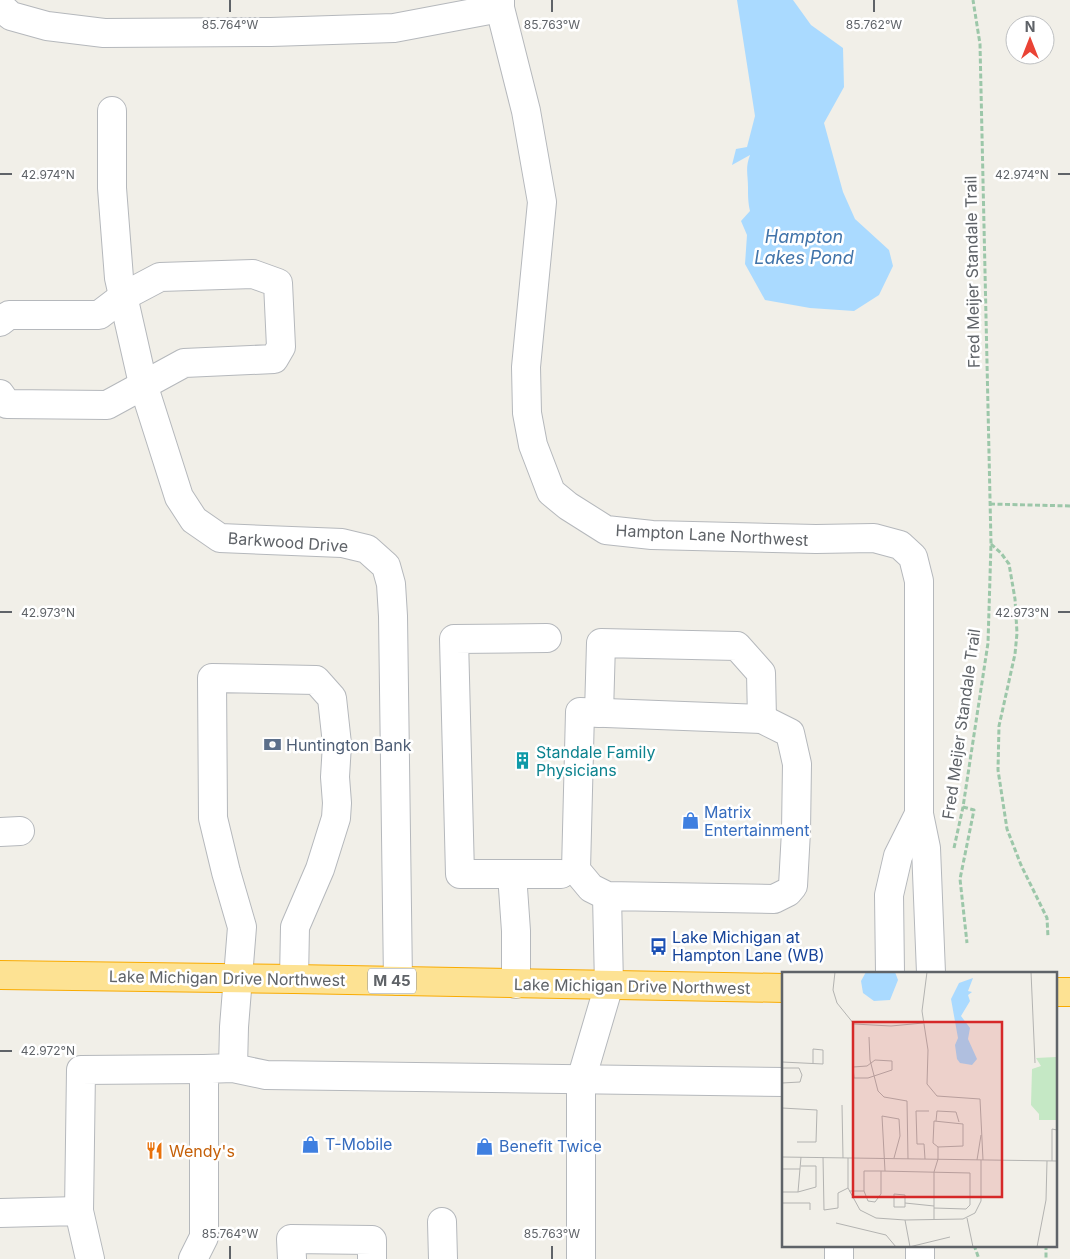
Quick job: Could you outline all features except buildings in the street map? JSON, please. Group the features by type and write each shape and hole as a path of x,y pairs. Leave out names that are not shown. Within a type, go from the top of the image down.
{"highway":[{"name":"Lake Michigan Drive Northwest","path":"0,975 782,988"}],"street":[{"path":"0,6 11,16 47,26 104,33 271,32 394,28 500,4"},
{"name":"Hampton Lane Northwest","path":"500,4 526,111 542,202 526,368 527,414 533,445 551,492 568,506 606,530 652,535 816,539 874,538 900,545 913,557 919,581 919,814 926,848 931,972"},
{"name":"Barkwood Drive","path":"112,111 112,188 119,278 143,384 179,497 194,520 220,538 342,543 366,549 386,566 391,584 393,616 398,982"},
{"path":"0,322 9,315 99,315 124,296 160,277 253,274 278,283 281,347 274,359 184,363 107,405 7,404 0,394"},
{"path":"547,638 454,639 460,874 561,874"},
{"path":"599,713 601,643 737,646 761,673 762,719"},
{"path":"233,1068 234,1027 242,927 213,818 212,678 316,680 332,698 337,744 335,777 336,818 320,869 295,927 294,979"},
{"path":"580,712 599,713 762,719 790,733 797,764 793,886 788,892 774,899 607,896 591,888 576,870 580,712"},
{"name":"Hampton Lane Northwest","path":"890,972 889,895 898,856 919,814"},
{"path":"512,874 516,931 516,984"},
{"path":"581,1259 581,1080 609,985 607,896"},
{"path":"90,1259 79,1211 81,1070 233,1068 266,1075 782,1082"},
{"path":"193,1259 204,1236 204,1069"},
{"path":"0,1213 79,1211"},
{"path":"442,1222 443,1259"},
{"path":"292,1259 291,1239 372,1240 372,1259"},
{"path":"839,1246 839,1259"},
{"path":"920,1246 920,1259"}],"path":[{"name":"Fred Meijer Standale Trail","path":"953,852 964,808 988,643 990,504 980,44 973,0"},
{"path":"990,504 1070,506"},
{"path":"990,544 1002,553 1009,564 1015,599 1017,634 1015,654 999,726 998,770 1007,829 1021,865 1046,918 1048,937"},
{"path":"964,808 974,810 960,879 967,943"},
{"path":"974,1246 979,1259"},
{"path":"1046,1246 1046,1259"}],"water":[{"name":"Hampton Lakes Pond","path":"737,0 793,0 811,25 843,48 844,87 824,123 843,192 855,219 889,250 893,266 879,295 854,311 810,308 765,300 745,264 747,235 741,221 750,211 747,171 750,155 732,165 736,149 747,147 755,116"}],"place":[{"name":"Huntington Bank","path":"272,745"},
{"name":"Standale Family Physicians","path":"522,761"},
{"name":"Matrix Entertainment","path":"690,821"},
{"name":"Lake Michigan at Hampton Lane (WB)","path":"658,946"},
{"name":"T-Mobile","path":"311,1144"},
{"name":"Benefit Twice","path":"485,1146"},
{"name":"Wendy's","path":"155,1151"}]}
